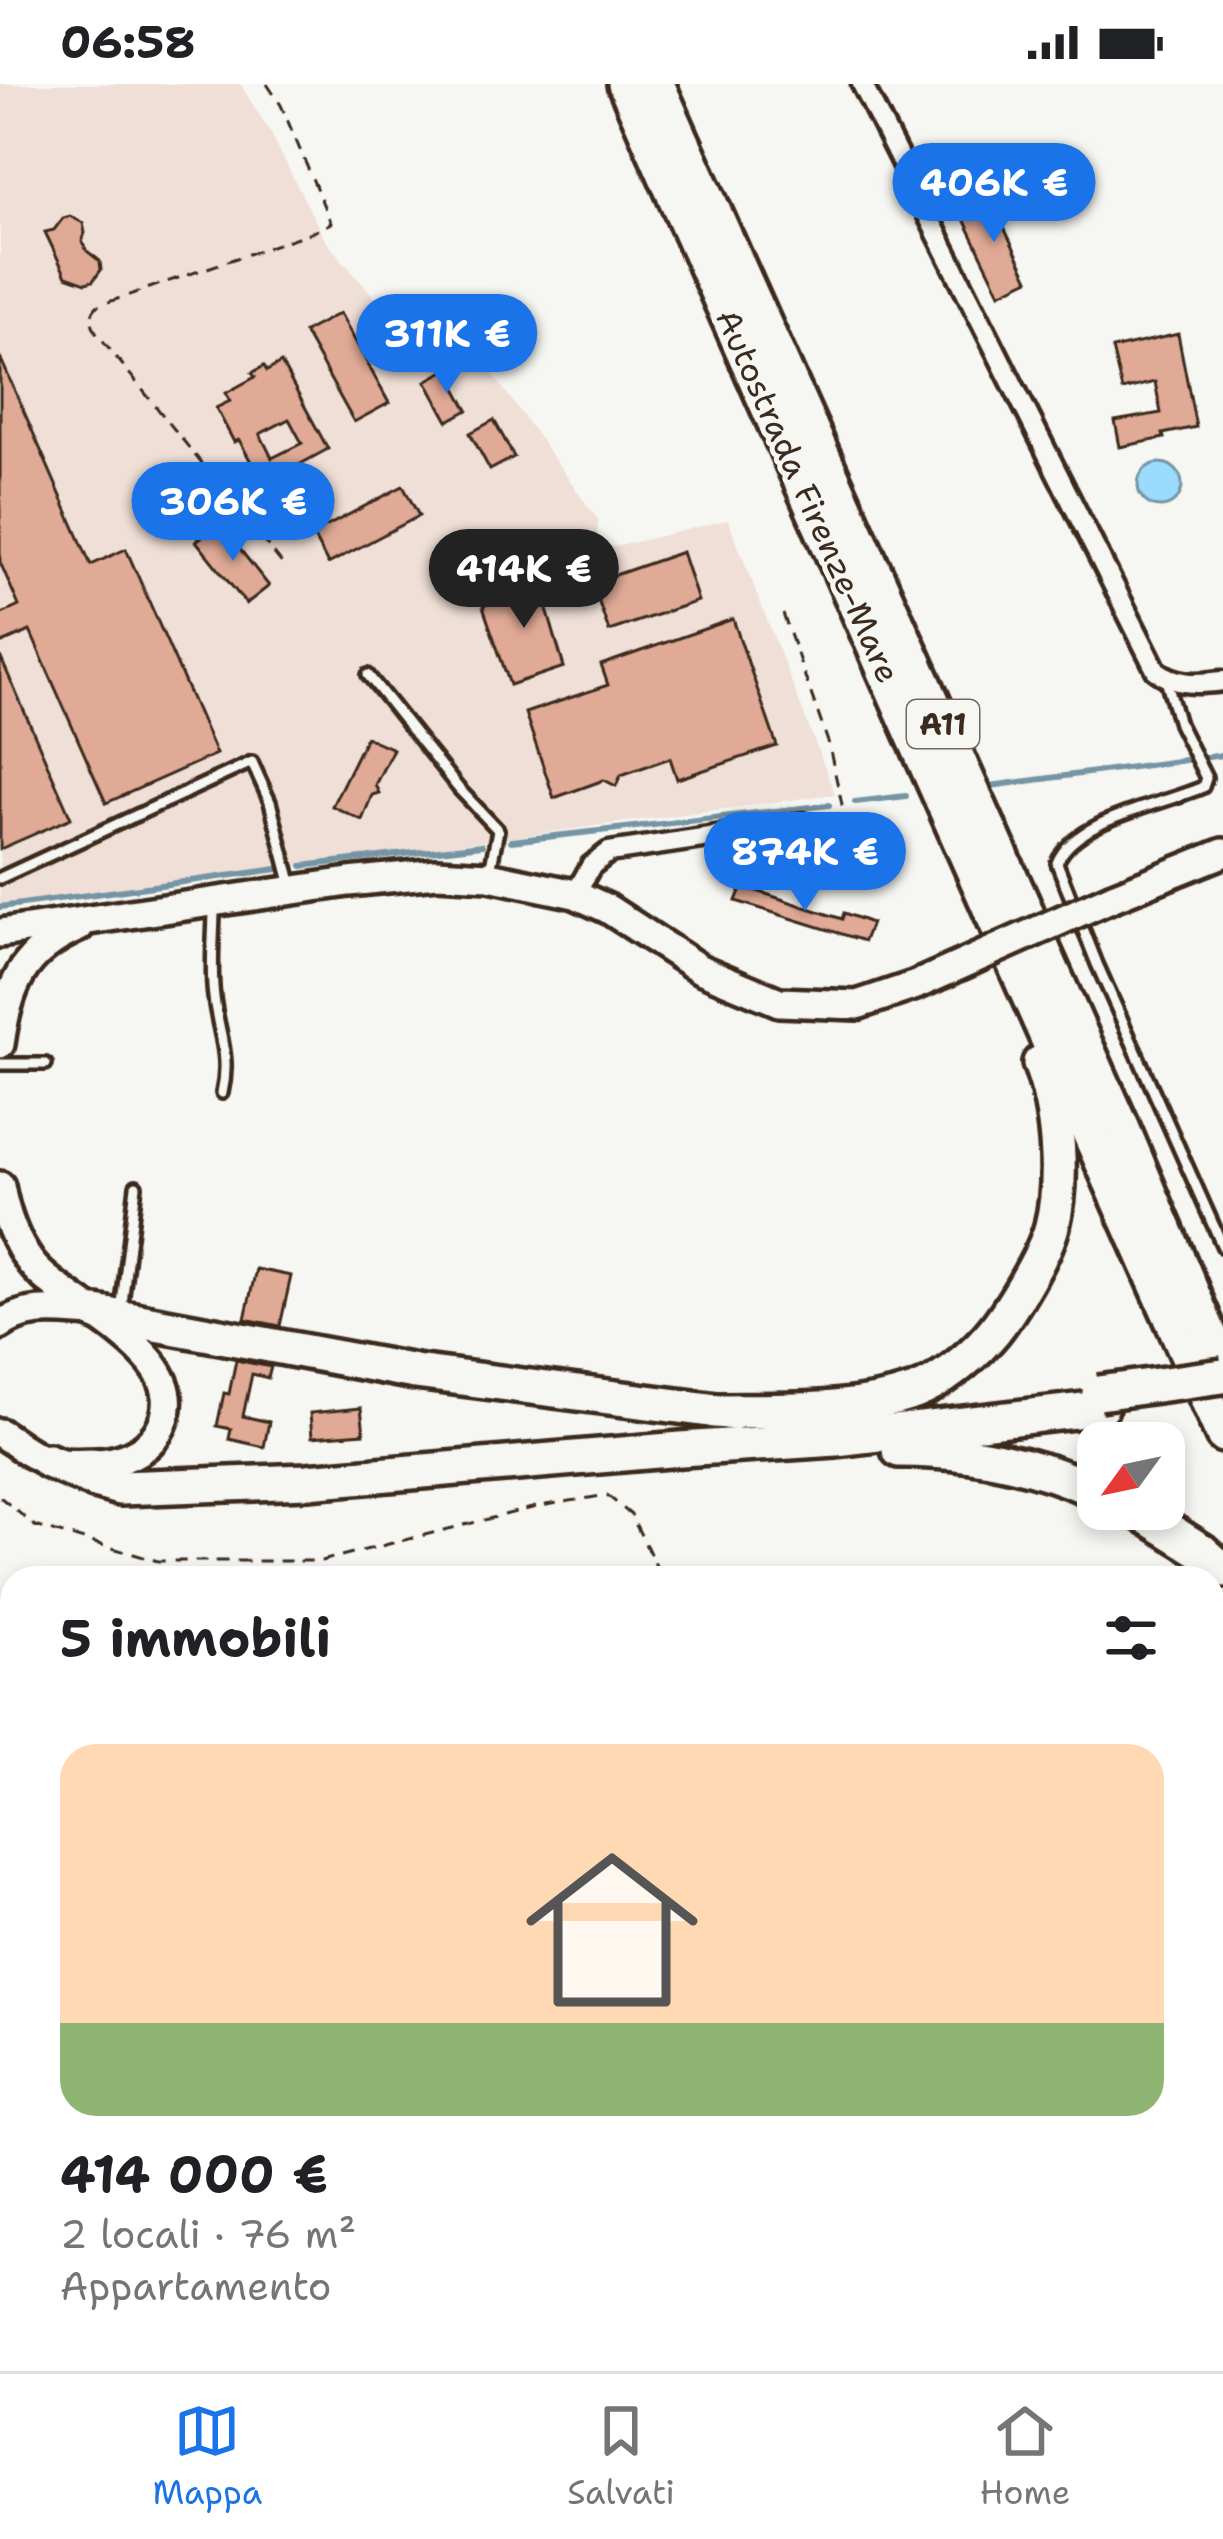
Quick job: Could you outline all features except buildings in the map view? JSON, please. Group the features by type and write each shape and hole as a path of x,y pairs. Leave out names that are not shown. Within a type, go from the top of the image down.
{"highway":[{"name":"Autostrada Firenze-Mare","path":"625,84 1223,1435"},
{"name":"Autostrada Firenze-Mare","path":"658,84 1122,1127 1223,1366"},
{"path":"714,1411 846,1409 919,1390 990,1336 1052,1227 1058,1139 1048,1084 945,845 837,561"},
{"path":"1122,1127 1223,1322"},
{"path":"108,1316 415,1372 818,1420 1223,1391"},
{"path":"43,1458 106,1485 140,1489 307,1481 836,1439 1100,1400 1223,1376"},
{"path":"681,1449 932,1450 1001,1459 1077,1482"},
{"path":"1168,1530 1219,1566"}],"street":[{"path":"862,84 1156,670 1165,677 1200,684 1223,681"},
{"path":"574,894 591,866 609,852 803,823"},
{"path":"0,933 437,873 489,876 574,894 608,908 700,969 779,1002 857,1005 916,985 1223,853"},
{"path":"0,1044 9,995 26,967 63,934 100,919"},
{"path":"0,1186 8,1219 30,1262 53,1286 108,1316 145,1353 160,1375 167,1402 156,1436 115,1461 43,1458 0,1433"},
{"path":"0,1325 31,1311 108,1316"},
{"path":"0,1420 43,1458"}],"lane":[{"path":"368,675 498,830 489,876"},
{"path":"1165,677 1179,724 1206,778 1203,787 1075,838 1057,863 1223,1246"},
{"path":"0,878 252,762 270,802 293,891"},
{"path":"214,902 214,997 225,1046 222,1093"},
{"path":"0,1064 46,1064"},
{"path":"108,1316 136,1186"}],"path":[{"path":"267,84 331,223 97,306 92,322 284,566"},
{"path":"783,614 828,742 843,809 833,824 803,823"},
{"path":"0,1497 35,1526 158,1561 321,1561 540,1506 607,1495 631,1515 656,1566"}],"shaded area":[{"path":"0,84 240,84 325,240 385,310 490,370 598,520 597,551 728,520 835,794 0,906"}],"water":[{"path":"1160,463 1176,469 1182,485 1176,501 1160,507 1144,501 1138,485 1144,469"}],"waterway":[{"path":"990,786 1223,755"},
{"path":"855,802 906,796"},
{"path":"511,841 829,805"},
{"path":"302,866 482,845"},
{"path":"0,907 278,869"}]}
